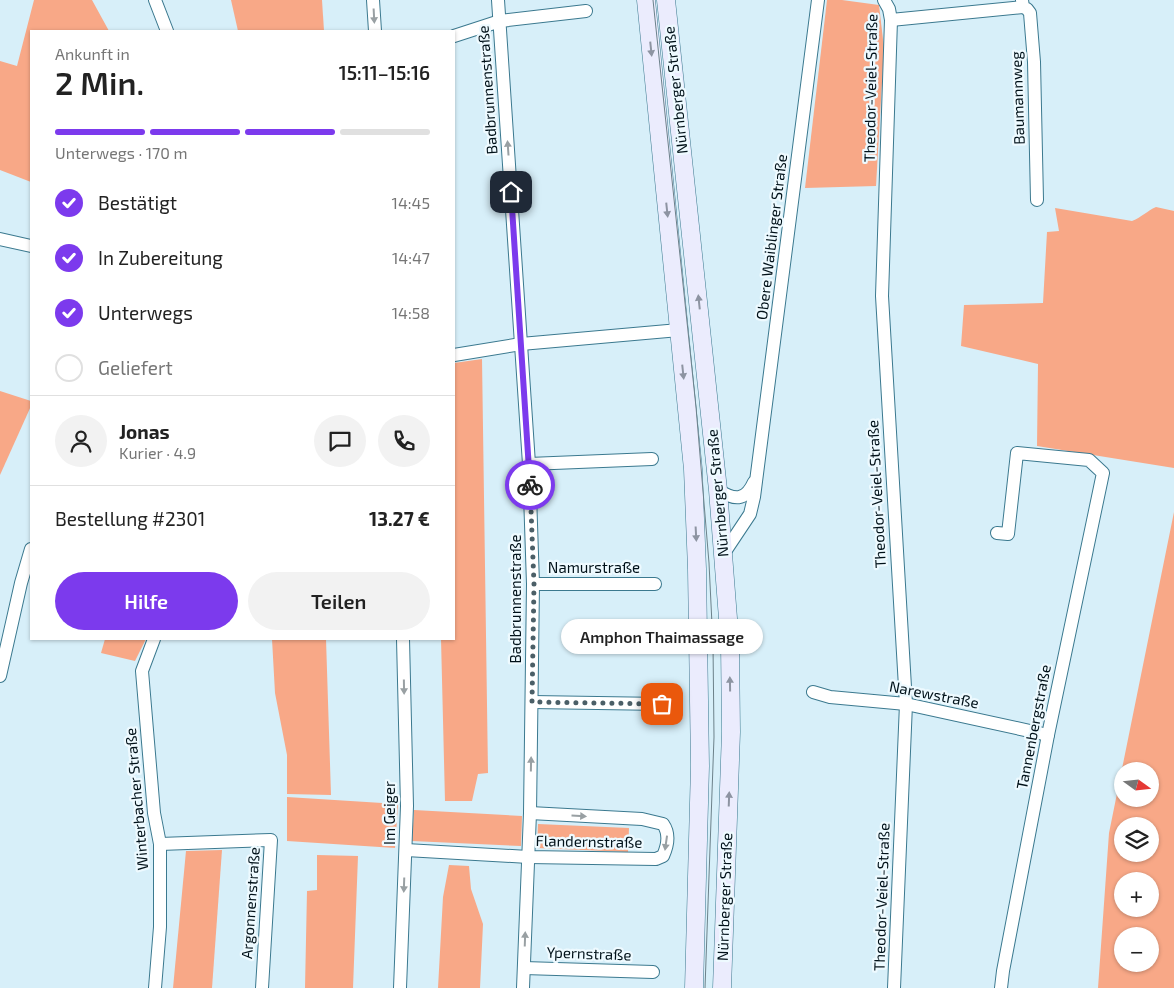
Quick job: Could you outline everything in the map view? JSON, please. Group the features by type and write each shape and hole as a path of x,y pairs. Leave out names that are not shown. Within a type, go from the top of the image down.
{"main road":[{"name":"Nürnberger Straße","path":"646,0 691,449 697,569 700,766 694,988"},
{"name":"Nürnberger Straße","path":"666,0 718,490 730,644 731,732 722,988"}],"street":[{"path":"155,0 167,30"},
{"path":"373,0 375,30"},
{"name":"Badbrunnenstraße","path":"498,0 529,464 534,584 530,813 523,988"},
{"name":"Obere Waiblinger Straße","path":"724,554 750,514 754,497 777,331 818,0"},
{"name":"Theodor-Veiel-Straße","path":"884,0 889,8 891,20 882,296 906,704 894,988"},
{"path":"891,20 1022,4"},
{"name":"Baumannweg","path":"1022,4 1030,13 1034,71 1037,200"},
{"path":"455,36 500,21 586,11"},
{"path":"0,239 30,246"},
{"path":"455,355 521,344 679,330"},
{"name":"Tannenbergstraße","path":"997,533 1008,534 1017,453 1089,460 1103,473 1048,735 1004,962 1002,988"},
{"path":"529,464 652,459"},
{"name":"Obere Waiblinger Straße","path":"718,490 730,498 743,497 750,490 756,478"},
{"path":"0,676 21,582 30,552"},
{"name":"Namurstraße","path":"534,584 655,584"},
{"name":"Winterbacher Straße","path":"154,640 142,671 154,813 160,844 160,927 155,988"},
{"name":"Im Geiger","path":"400,988 407,806 403,640"},
{"name":"Narewstraße","path":"813,692 830,697 906,704 1048,735"},
{"path":"532,702 662,704"},
{"name":"Flandernstraße","path":"406,850 528,857 656,859 663,856 667,849 668,837 663,824 642,819 530,813"},
{"name":"Argonnenstraße","path":"160,844 271,840 262,988"},
{"name":"Ypernstraße","path":"524,968 653,972"}],"shaded area":[{"path":"34,0 92,0 108,30 30,30 30,182 0,170 0,61 17,66"},
{"path":"231,0 322,0 324,30 238,30"},
{"path":"827,0 879,5 884,48 876,186 805,188"},
{"path":"1156,207 1174,211 1174,468 1037,446 1038,364 961,346 964,305 1043,303 1047,232 1059,231 1055,208 1132,221"},
{"path":"482,359 488,773 478,774 472,801 445,801 441,640 455,640 455,363"},
{"path":"0,391 30,401 30,408 0,475"},
{"path":"1174,512 1174,988 1098,988 1109,833 1114,808 1159,808 1159,762 1123,762"},
{"path":"105,640 146,640 135,661 101,653"},
{"path":"272,640 326,640 331,795 287,794 287,755 275,693"},
{"path":"287,797 398,804 395,848 287,841"},
{"path":"414,810 522,816 521,846 412,841"},
{"path":"538,824 629,828 628,852 537,848"},
{"path":"222,850 212,988 173,988 186,851"},
{"path":"317,855 358,856 353,988 305,988 307,891 317,890"},
{"path":"449,865 469,866 471,889 483,924 480,988 438,988 443,897"}],"tram line":[{"path":"653,0 696,407 709,563 713,645 714,737 705,988"}],"way so far":[{"path":"530,485 534,584 532,702 662,704"}],"place":[{"name":"Amphon Thaimassage","path":"662,704"}],"route":[{"path":"511,192 530,485"}]}
